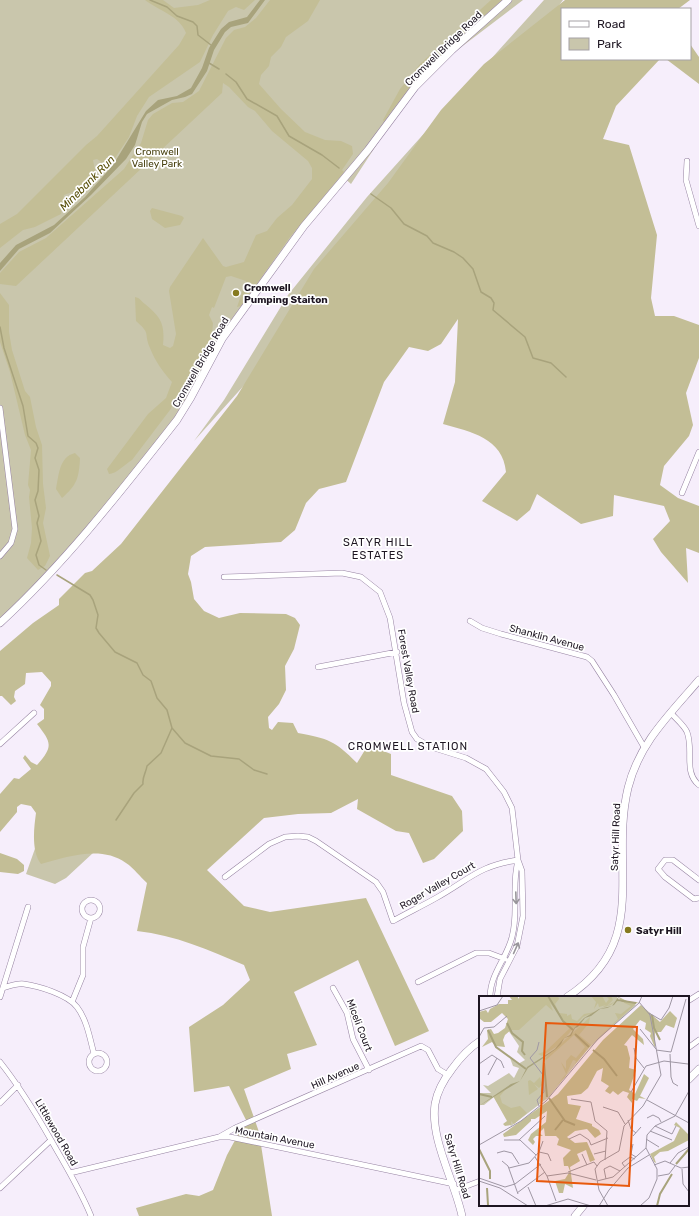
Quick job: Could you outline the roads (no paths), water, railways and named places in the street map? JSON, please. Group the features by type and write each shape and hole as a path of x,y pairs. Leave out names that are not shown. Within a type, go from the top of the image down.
{"main road":[{"name":"Cromwell Bridge Road","path":"0,623 64,560 177,420 222,340 272,269 304,226 368,150 402,104 452,50 508,0"},
{"name":"Satyr Hill Road","path":"568,996 598,969 610,953 617,937 623,904 625,806 636,765 644,747 699,680"},
{"name":"Satyr Hill Road","path":"462,1216 455,1187 441,1150 435,1114 436,1098 448,1074 467,1052 479,1042"},
{"path":"689,1079 699,1069"},
{"path":"575,1216 583,1206"}],"street":[{"path":"687,161 686,180 699,226"},
{"path":"0,408 14,528 11,543 0,556"},
{"path":"682,493 699,452"},
{"name":"Forest Valley Road","path":"224,577 342,573 361,577 374,586 385,601 397,652 404,703 412,732 417,739 431,748 466,758 486,769 494,777 512,808 518,860 522,871 522,921 517,946 500,979 497,996"},
{"name":"Shanklin Avenue","path":"470,621 482,628 501,634 587,657 592,661 612,692 644,747"},
{"path":"318,667 397,652"},
{"path":"0,744 34,713"},
{"path":"671,713 686,730 690,742 690,773 699,785"},
{"name":"Roger Valley Court","path":"225,877 278,840 290,836 308,837 376,882 383,892 393,920 437,898 483,868 496,863 518,860"},
{"name":"Forest Valley Road","path":"490,996 491,985 512,938 516,922 515,873 518,860"},
{"path":"699,880 673,860 665,860 658,869 665,877 694,899 699,898"},
{"path":"0,997 28,907"},
{"path":"72,1002 82,975 83,947 91,918"},
{"path":"418,982 476,953 489,953 509,961"},
{"path":"3,988 23,984 59,994 72,1002 77,1007 84,1021 94,1054"},
{"name":"Miceli Court","path":"333,988 347,1013 353,1039 369,1070"},
{"path":"689,1000 699,994"},
{"path":"689,1047 699,1040"},
{"name":"Hill Avenue","path":"219,1137 235,1128 421,1046 428,1050 438,1069 448,1074"},
{"name":"Littlewood Road","path":"0,1062 18,1086 51,1140 70,1173 91,1216"},
{"path":"0,1103 18,1086"},
{"name":"Mountain Avenue","path":"70,1173 219,1137 230,1137 276,1145 455,1187"},
{"path":"0,1188 51,1140"},
{"path":"455,1187 479,1181"}],"waterway":[{"path":"150,0 167,7 177,16 193,22 197,26 198,35 211,45"},
{"path":"209,63 219,69"},
{"path":"226,74 236,82 247,99 277,116 289,136 322,155 339,168"},
{"path":"371,194 391,208 404,224 427,236 433,243 454,252 463,258 473,269 481,292 491,298 494,303 493,310 525,337 533,358 551,363 566,377"},
{"path":"0,327 4,348 23,406 28,436 36,443 38,448 35,458 39,470 38,491 35,500 39,516 37,523 41,541 36,555 39,565 46,570"},
{"path":"57,575 90,595 98,615 96,628 99,633 115,652 137,663 143,675 151,681 157,698 167,710 172,728 185,743 211,756 239,759 254,770 267,774"},
{"path":"116,820 134,793 143,784 147,766 161,753 172,728"}],"place":[{"name":"Cromwell Pumping Staiton","path":"236,293"},
{"name":"Satyr Hill","path":"628,930"}],"district":[{"name":"SATYR HILL ESTATES","path":"378,548"},
{"name":"CROMWELL STATION","path":"408,746"}],"park label":[{"name":"Cromwell Valley Park","path":"157,156"}],"water label":[{"name":"Minebank Run","path":"87,183"}]}
